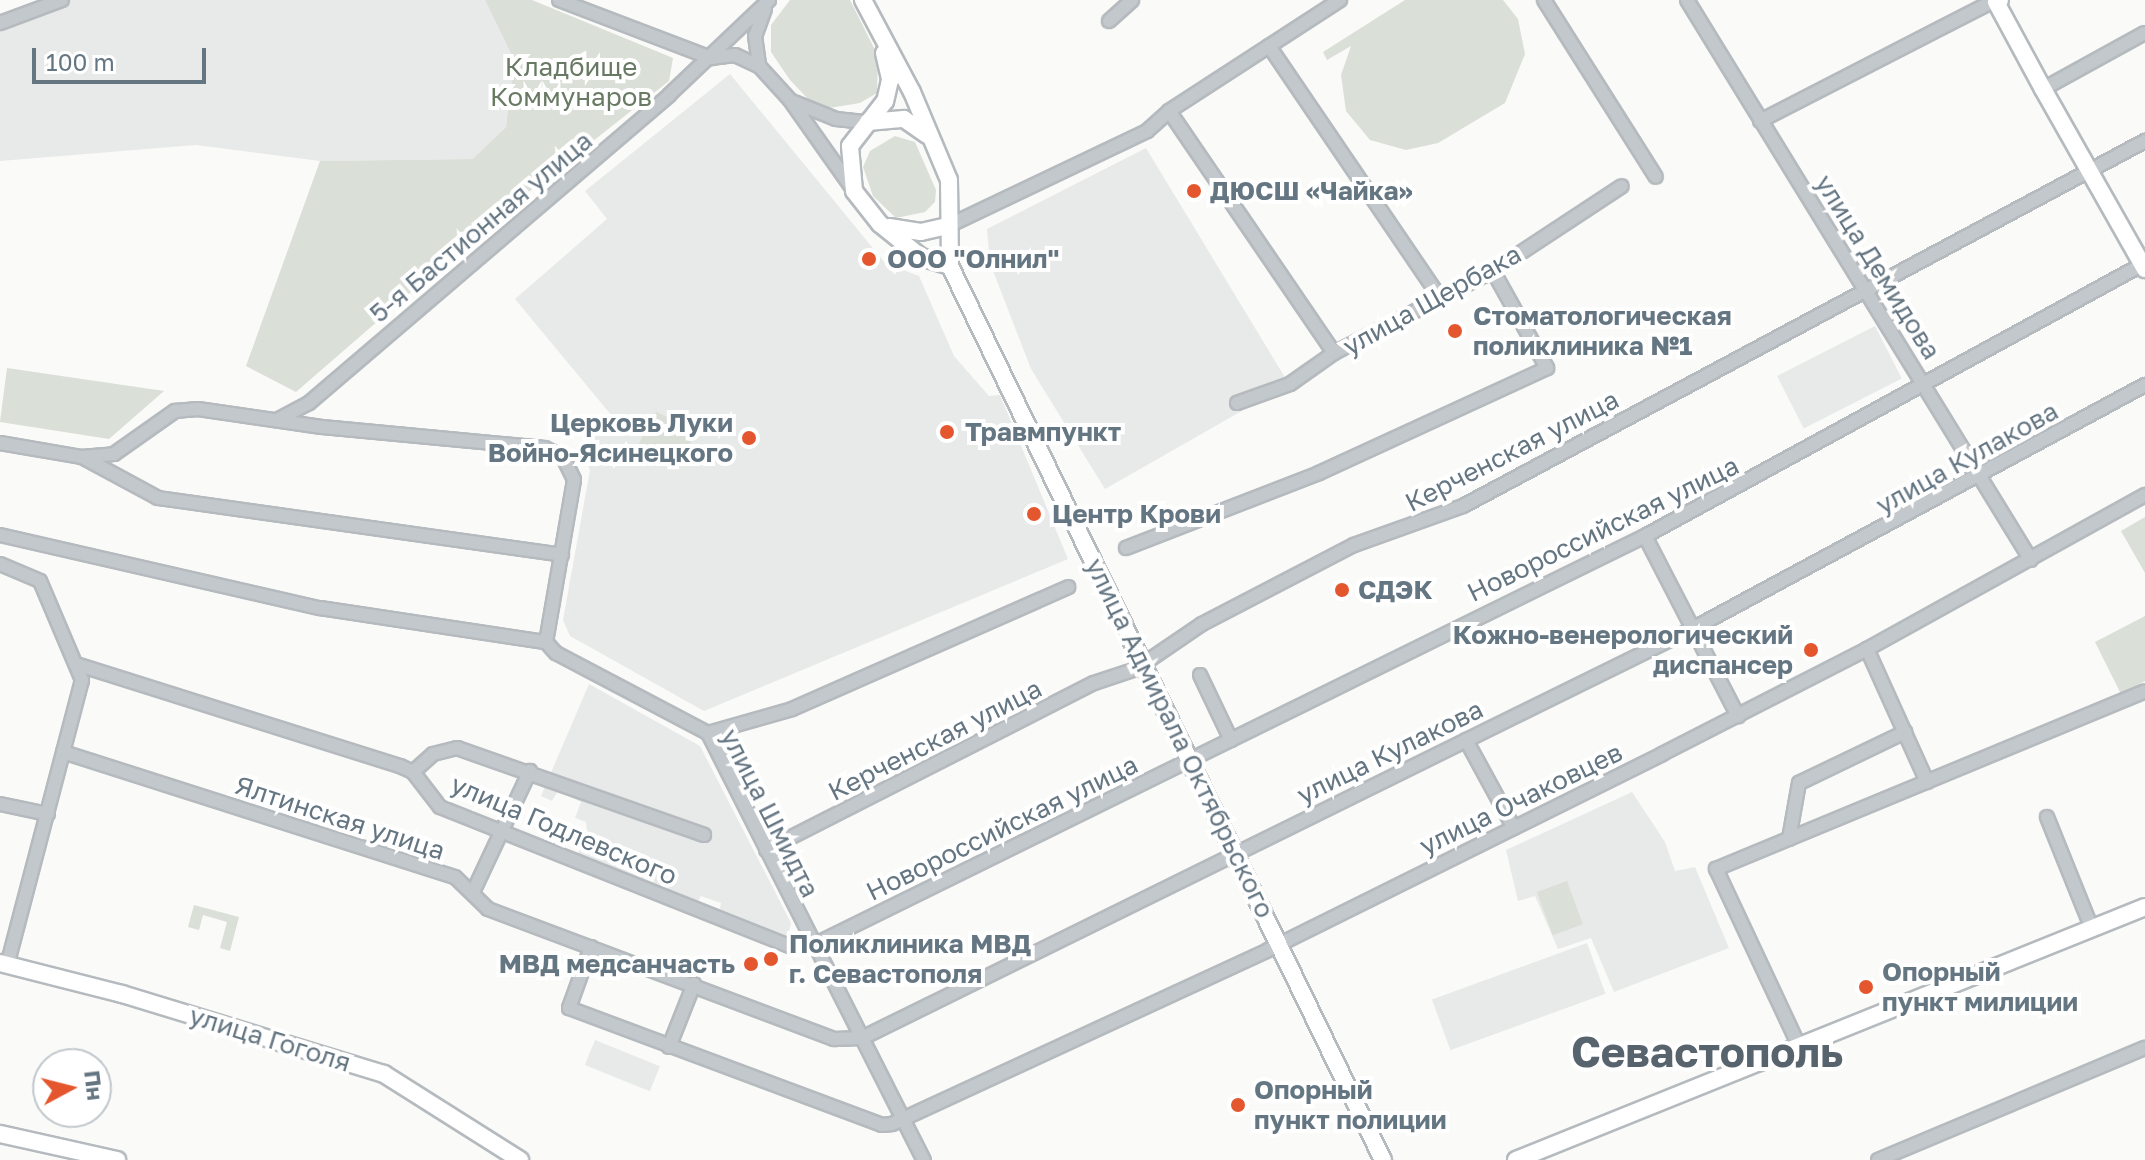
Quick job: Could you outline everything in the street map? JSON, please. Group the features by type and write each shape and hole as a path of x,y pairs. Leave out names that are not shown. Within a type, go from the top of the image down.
{"main road":[{"path":"863,0 890,80 880,109 854,137 848,158 854,191 880,224 921,257 950,266"},
{"path":"863,0 933,143 952,193 948,226 908,232 880,224"},
{"path":"1997,1 2043,89 2144,266"},
{"path":"867,122 904,119 933,143"},
{"name":"улица Адмирала Октябрьского","path":"948,226 950,266 1383,1160"},
{"path":"1516,1160 2145,907"},
{"name":"улица Гоголя","path":"4,964 122,994 384,1074 520,1160"},
{"path":"0,1134 117,1160"}],"street":[{"path":"0,23 62,0"},
{"path":"559,0 711,58 735,55 759,66 790,100 854,191"},
{"path":"759,66 756,28 770,0"},
{"name":"5-я Бастионная улица","path":"274,421 309,403 711,58 770,0"},
{"path":"1109,21 1132,0"},
{"path":"948,226 1059,177 1147,131 1169,111 1340,0"},
{"path":"1544,0 1656,177"},
{"name":"улица Демидова","path":"1687,0 2031,560"},
{"path":"1760,121 1997,1"},
{"path":"2043,89 2145,33"},
{"path":"1269,46 1439,296"},
{"path":"790,100 825,116 867,122"},
{"path":"1169,111 1334,353"},
{"name":"Керченская улица","path":"766,850 1094,683 1143,665 1202,624 1354,545 1463,506 2145,141"},
{"name":"улица Щербака","path":"1237,403 1290,384 1334,353 1439,296 1493,271 1622,186"},
{"name":"Новороссийская улица","path":"814,945 1645,536 1927,387 2144,266"},
{"path":"1126,548 1319,473 1547,368 1493,271"},
{"name":"улица Кулакова","path":"862,1038 1694,628 1982,477 2145,385"},
{"path":"309,403 307,416 322,427"},
{"path":"0,535 320,608 546,642 574,480 563,457 538,446 322,427 198,409 175,411 129,449 81,457"},
{"path":"0,443 81,457 158,498 562,555"},
{"name":"улица Очаковцев","path":"904,1118 1279,944 1738,716 2031,560 2145,495"},
{"path":"1645,536 1738,716"},
{"path":"0,564 40,581 79,665 82,680 48,814 4,964"},
{"path":"708,733 792,709 1068,587"},
{"name":"улица Шмидта","path":"546,642 556,653 708,733 924,1160"},
{"path":"1867,649 1927,782"},
{"path":"79,665 413,772 433,754 457,748 530,771 704,835"},
{"path":"1200,675 1231,740"},
{"path":"1800,1048 1716,869 2145,691"},
{"path":"1789,839 1799,783 1905,732"},
{"path":"1466,740 1514,828"},
{"name":"Ялтинская улица","path":"63,752 455,877 488,909 834,1039 862,1038"},
{"path":"473,892 530,771"},
{"name":"улица Годлевского","path":"413,772 440,807 795,948 814,945"},
{"path":"0,804 48,814"},
{"path":"2047,817 2092,929"},
{"path":"591,947 569,1008 882,1125 904,1118"},
{"path":"669,1047 694,984"},
{"path":"1878,1160 2145,1048"}],"shaded area":[{"path":"46,0 485,0 514,60 506,127 474,159 320,161 196,145 0,161 0,16"},
{"path":"730,74 895,275 898,268 919,276 954,356 989,396 1000,395 1068,559 704,711 570,636 563,620 590,470 579,444 612,416 515,299 607,219 585,191"},
{"path":"1146,148 1289,384 1105,489 1031,369 990,263 987,229"},
{"path":"1875,326 1902,379 1804,429 1777,376"},
{"path":"589,684 700,746 791,923 788,937 720,909 721,903 701,896 697,903 578,854 587,831 586,822 575,818 581,802 558,791 552,801 541,796"},
{"path":"1632,792 1665,842 1675,871 1695,867 1729,948 1614,992 1591,938 1558,949 1535,896 1518,901 1506,850"},
{"path":"1587,943 1605,994 1450,1050 1432,999"},
{"path":"595,1040 660,1066 650,1091 585,1065"}],"green space":[{"name":"Кладбище Коммунаров","path":"485,0 532,0 673,58 669,81 507,209 296,392 246,366 320,161 473,159 506,127 514,60"},
{"path":"790,0 850,0 878,56 877,93 860,103 829,108 811,102 790,80 771,52 771,25"},
{"path":"1405,0 1503,0 1518,19 1525,54 1505,103 1438,143 1406,150 1370,140 1346,111 1341,75 1351,46 1327,60 1323,52"},
{"path":"895,136 915,142 936,190 935,202 925,212 896,218 873,196 863,167 870,151"},
{"path":"7,368 164,391 109,439 0,422"},
{"path":"656,412 698,431 683,453 669,450 662,457 637,447"},
{"path":"2145,517 2145,573 2121,531"},
{"path":"2145,616 2145,681 2121,694 2095,642"},
{"path":"1567,881 1583,924 1553,935 1537,892"},
{"path":"194,905 239,917 230,951 220,948 227,922 203,915 199,930 188,927"}],"place":[{"name":"ДЮСШ «Чайка»","path":"1194,191"},
{"name":"ООО \"Олнил\"","path":"869,259"},
{"name":"Стоматологическая поликлиника №1","path":"1455,331"},
{"name":"Травмпункт","path":"947,432"},
{"name":"Церковь Луки Войно-Ясинецкого","path":"749,438"},
{"name":"Центр Крови","path":"1034,514"},
{"name":"СДЭК","path":"1342,590"},
{"name":"Кожно-венерологический диспансер","path":"1811,650"},
{"name":"Поликлиника МВД г. Севастополя","path":"771,959"},
{"name":"МВД медсанчасть","path":"751,964"},
{"name":"Опорный пункт милиции","path":"1866,987"},
{"name":"Опорный пункт полиции","path":"1238,1105"}],"district":[{"name":"Севастополь","path":"1707,1051"}]}
